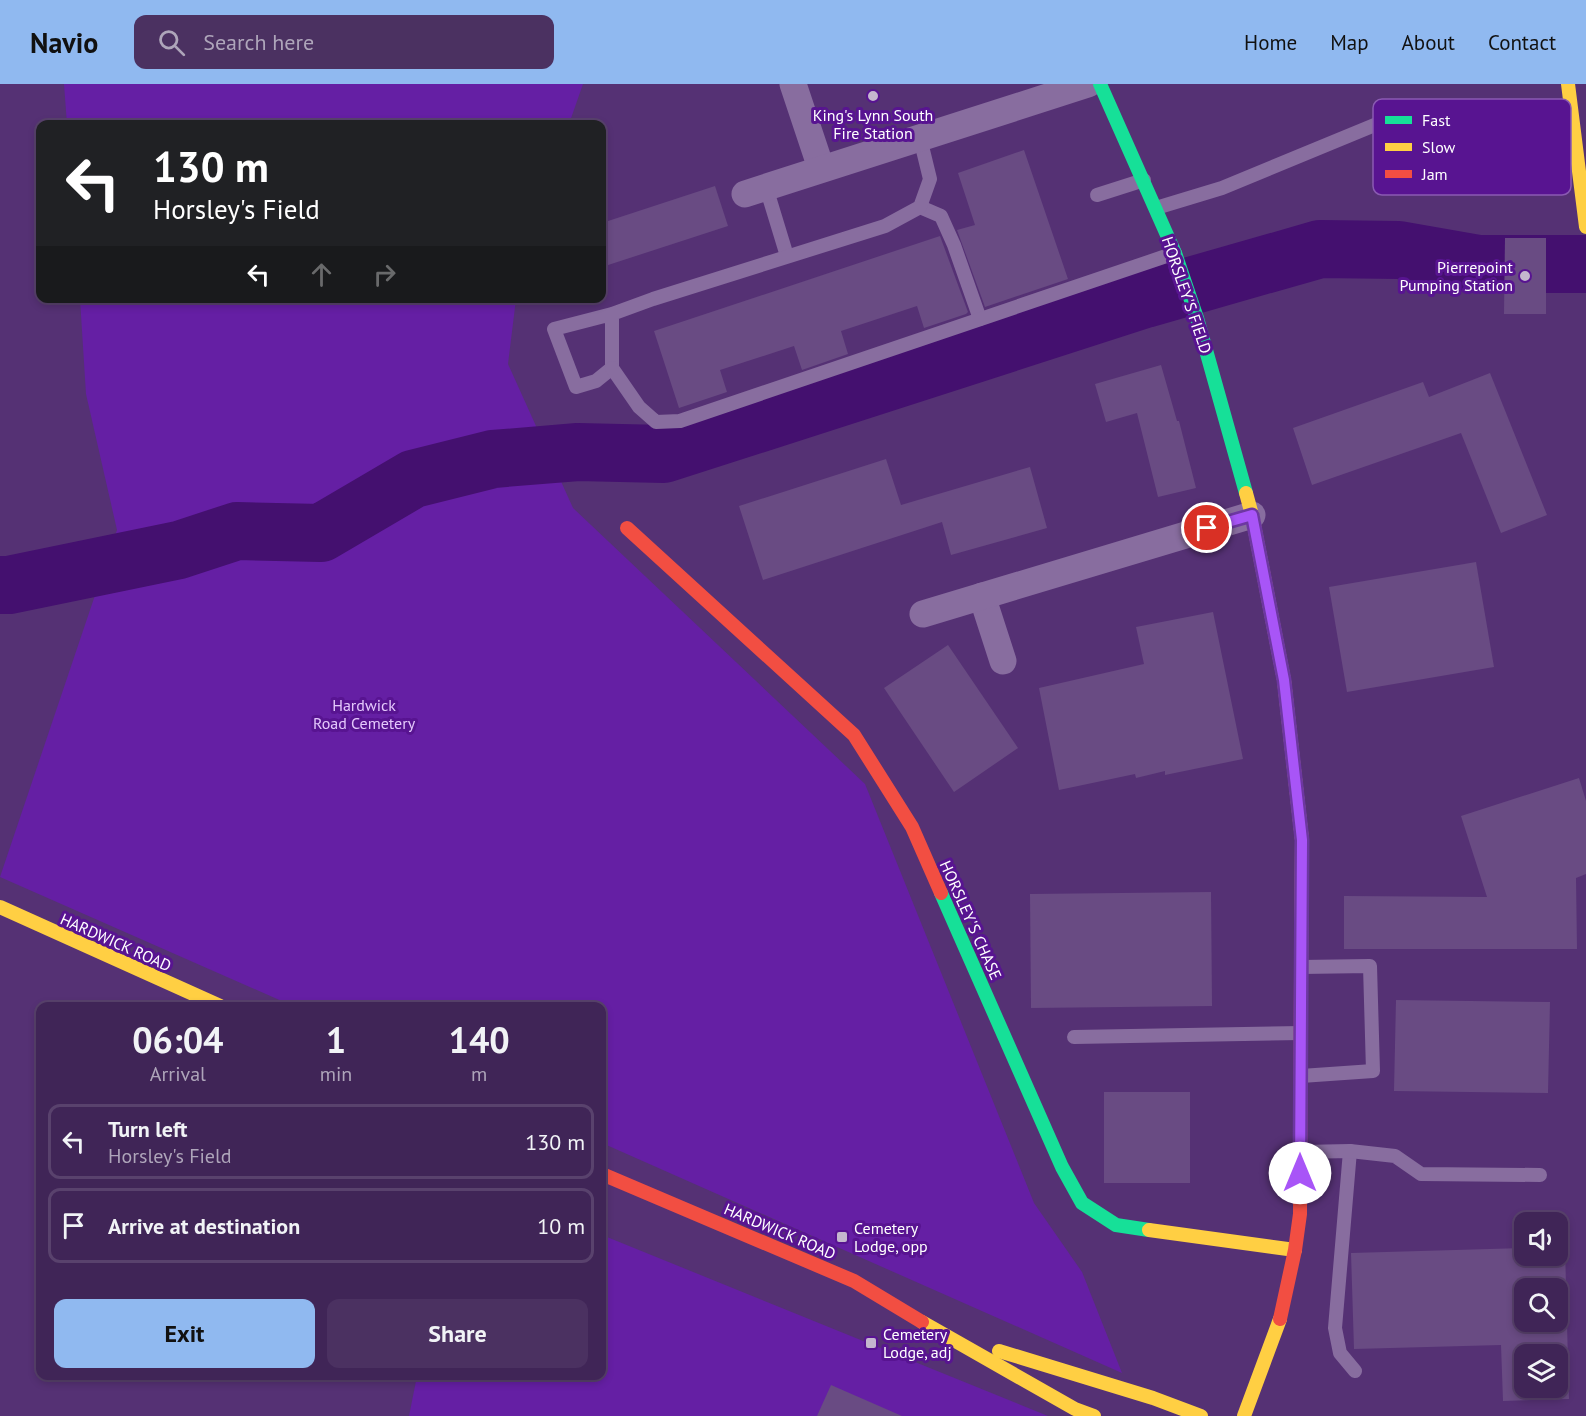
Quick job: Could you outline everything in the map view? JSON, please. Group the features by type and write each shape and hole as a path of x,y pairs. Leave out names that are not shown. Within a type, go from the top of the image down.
{"street":[{"path":"793,84 821,168"},
{"path":"756,191 821,168 1088,84"},
{"name":"HORSLEY'S FIELD","path":"1100,84 1156,208 1197,318 1252,515 1284,680 1300,829 1300,1214 1296,1250 1283,1310 1244,1416"},
{"path":"1568,84 1570,99"},
{"path":"1571,108 1586,227"},
{"path":"923,614 1252,515"},
{"name":"HORSLEY'S CHASE","path":"627,528 854,735 912,827 1062,1167 1082,1203 1116,1226 1296,1250"},
{"path":"982,596 1003,661"},
{"name":"HARDWICK ROAD","path":"0,907 211,1002"},
{"name":"HARDWICK ROAD","path":"606,1176 854,1281 940,1333 1075,1409 1094,1416"},
{"name":"HARDWICK ROAD","path":"940,1333 1154,1398 1201,1416"}],"lane":[{"path":"1156,208 1222,188 1373,126"},
{"path":"612,368 596,381 576,387 554,329 612,314 885,226 920,207 930,179 921,138"},
{"path":"1097,195 1144,180"},
{"path":"756,191 787,256"},
{"path":"920,207 941,216 954,245 980,319"},
{"path":"612,314 612,368 639,407 656,422 680,422 980,319 1177,260"},
{"path":"1301,967 1370,966 1373,1071 1301,1076"},
{"path":"1074,1037 1301,1033"},
{"path":"1300,1152 1350,1151 1395,1156 1421,1174 1540,1175"},
{"path":"1350,1151 1335,1328 1340,1353 1354,1371"}],"green space":[{"path":"64,84 583,84 570,120 67,120"},
{"name":"Hardwick Road Cemetery","path":"80,303 516,303 508,364 573,508 865,784 1034,1203 1082,1272 1122,1373 606,1145 606,1002 284,1002 0,877 117,530 86,394"},
{"path":"606,1237 1048,1416 409,1416 416,1380 606,1380"}],"building":[{"path":"1024,150 1068,279 985,307 957,230 975,225 958,173"},
{"path":"715,186 728,226 606,266 606,222"},
{"path":"940,236 968,312 966,314 924,328 917,306 841,331 848,354 802,370 794,346 720,370 727,392 679,408 654,331"},
{"name":"Pierrepoint Pumping Station","path":"1505,238 1546,238 1546,314 1504,314"},
{"path":"1161,365 1177,421 1179,421 1196,488 1158,497 1137,413 1106,422 1095,384"},
{"path":"1490,373 1547,515 1501,533 1461,433 1312,485 1293,428 1423,382 1429,397"},
{"path":"886,459 901,505 1030,467 1047,528 951,555 942,522 763,580 739,506"},
{"path":"1476,562 1494,667 1347,692 1329,587"},
{"path":"1213,612 1243,759 1165,775 1165,771 1136,778 1135,774 1059,790 1039,688 1144,664 1136,627"},
{"path":"948,645 1018,748 954,792 884,688"},
{"path":"1579,778 1586,801 1586,874 1576,878 1577,949 1344,949 1344,896 1487,897 1461,816"},
{"path":"1211,892 1212,1006 1031,1008 1030,894"},
{"path":"1396,1000 1550,1002 1548,1093 1394,1091"},
{"path":"1104,1092 1190,1092 1190,1183 1104,1183"},
{"path":"1514,1248 1514,1266 1566,1266 1566,1278 1514,1278 1514,1332 1567,1332 1568,1344 1514,1344 1514,1398 1568,1398 1568,1361 1569,1399 1503,1401 1501,1345 1354,1349 1351,1253"},
{"path":"831,1385 902,1416 817,1416"}],"waterway":[{"path":"0,585 179,550 237,531 321,533 413,479 493,459 578,452 664,454 1145,299 1320,249 1399,250 1479,264 1586,264"}],"traffic: fast":[{"path":"1100,84 1175,253 1197,318 1246,493"},
{"path":"941,893 1062,1167 1082,1203 1116,1225 1149,1230"}],"traffic: slow":[{"path":"1568,84 1570,99"},
{"path":"1571,108 1586,227"},
{"path":"1246,493 1284,680 1302,840 1301,975"},
{"path":"0,907 211,1002"},
{"path":"1149,1230 1295,1250"},
{"path":"1244,1416 1280,1319"},
{"path":"922,1322 1075,1409 1094,1416"},
{"path":"999,1351 1153,1398 1201,1416"}],"traffic: jam":[{"path":"627,528 854,735 912,827 941,893"},
{"path":"1280,1319 1295,1250 1300,1214 1301,975"},
{"path":"606,1176 854,1281 922,1322"}],"place":[{"name":"King's Lynn South Fire Station","path":"873,96"},
{"name":"Pierrepoint Pumping Station","path":"1525,276"},
{"name":"Cemetery Lodge, opp","path":"842,1237"},
{"name":"Cemetery Lodge, adj","path":"871,1343"}],"route":[{"path":"1207,528 1252,515 1284,680 1302,840 1300,1173"}]}
